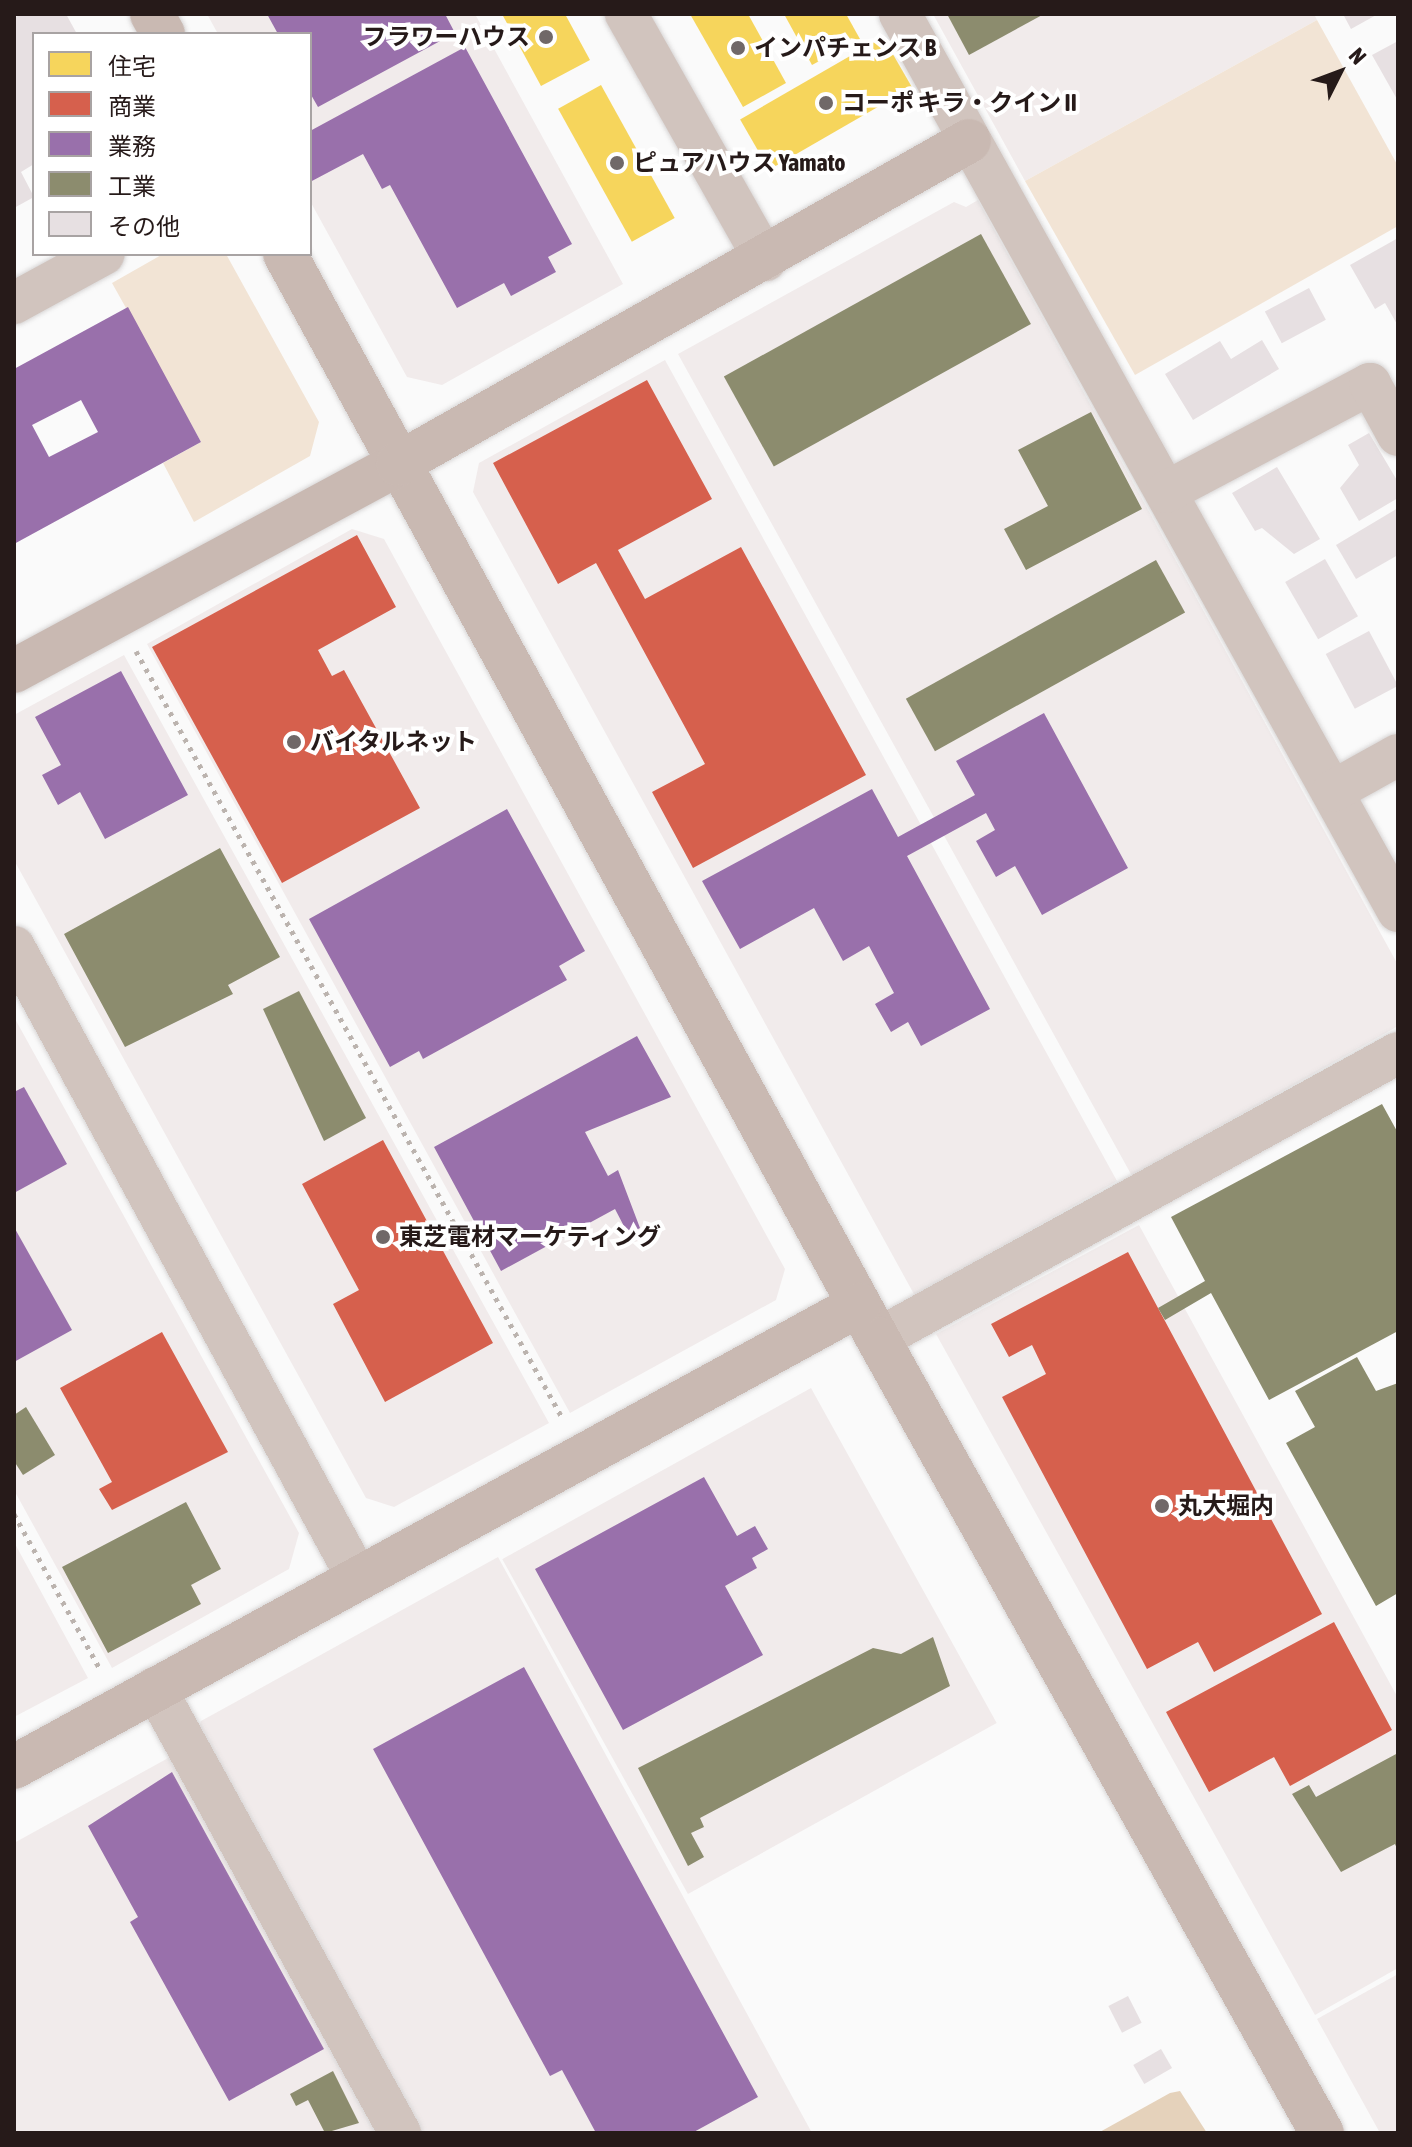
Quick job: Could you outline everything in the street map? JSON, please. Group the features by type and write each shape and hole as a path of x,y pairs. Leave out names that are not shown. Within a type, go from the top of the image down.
{"street":[{"path":"152,14 162,32"},
{"path":"626,14 765,260"},
{"path":"900,14 1398,911"},
{"path":"14,671 398,464 765,260 969,141"},
{"path":"14,303 100,256"},
{"path":"286,256 868,1322 1322,2133"},
{"path":"1166,492 1370,384 1398,435"},
{"path":"1333,791 1398,755"},
{"path":"14,947 356,1575"},
{"path":"14,1767 356,1575 582,1454 868,1322 1398,1053"},
{"path":"138,1698 400,2133"}],"path":[{"path":"116,615 582,1454"},
{"path":"14,1514 138,1698"}],"shaded area":[{"path":"207,14 475,14 623,284 442,385 407,377 312,205 312,32 217,32"},
{"path":"933,14 1314,14 1317,20 1025,181"},
{"path":"1317,20 1398,166 1398,226 1135,375 1025,181"},
{"path":"978,200 1398,965 1398,1026 1132,1176 678,354 954,202 966,207"},
{"path":"159,256 227,256 319,422 310,456 194,522 163,463 201,442 112,283"},
{"path":"665,360 1117,1181 915,1296 473,492 479,463"},
{"path":"352,529 384,539 785,1269 776,1300 570,1413 147,644"},
{"path":"124,655 549,1423 394,1507 366,1498 14,860 14,715"},
{"path":"14,1017 299,1533 289,1569 112,1668 14,1490"},
{"path":"1139,1225 1398,1698 1398,1968 1315,2015 936,1334"},
{"path":"811,1388 997,1723 688,1894 502,1559"},
{"path":"14,1542 88,1678 14,1717"},
{"path":"498,1557 812,2133 420,2133 198,1731 201,1721"},
{"path":"170,1757 377,2133 14,2133 14,1843"},
{"path":"1398,1974 1398,2133 1380,2133 1317,2019"},
{"path":"1180,2091 1207,2133 1098,2133 1170,2093"}],"building: 住宅":[{"name":"フラワーハウス","path":"502,14 565,14 590,60 541,86"},
{"name":"インパチェンス B","path":"690,14 748,14 786,83 743,107"},
{"path":"784,14 846,14 860,39 812,65"},
{"name":"コーポ キラ・クイン II","path":"883,37 912,87 769,170 740,120"},
{"name":"ピュアハウス Yamato","path":"601,85 675,218 632,242 558,109"}],"building: 商業":[{"path":"647,380 712,499 618,550 645,599 741,547 866,775 693,868 652,792 705,764 596,563 558,584 493,463"},
{"name":"バイタルネット","path":"357,535 396,607 318,650 332,676 344,670 420,808 282,883 152,647"},
{"name":"東芝電材マーケティング","path":"383,1140 493,1343 385,1402 333,1304 359,1290 302,1184"},
{"name":"丸大堀内","path":"1128,1252 1322,1614 1214,1672 1198,1642 1147,1669 1002,1397 1046,1374 1032,1345 1009,1357 991,1324"},
{"path":"162,1332 228,1452 112,1510 99,1489 112,1482 60,1388"},
{"path":"1334,1622 1392,1730 1290,1786 1274,1757 1209,1792 1166,1712"}],"building: 業務":[{"path":"267,14 445,14 455,33 318,107 312,96 312,32 277,32"},
{"path":"465,47 572,244 548,257 556,272 511,296 504,283 457,308 390,185 382,189 363,154 312,181 312,130"},
{"path":"128,307 201,442 14,544 14,369","holes":["81,400 98,432 49,457 32,425"]},
{"path":"121,671 188,795 105,839 80,792 58,805 42,775 61,765 35,717"},
{"path":"1044,713 1128,868 1042,915 1015,866 996,877 976,841 995,830 986,813 907,856 990,1009 921,1046 908,1022 891,1032 875,1004 894,993 869,946 843,961 814,908 740,949 702,881 872,789 898,837 975,795 956,761"},
{"path":"507,809 585,951 559,966 567,980 423,1059 419,1051 390,1067 309,919"},
{"path":"637,1036 671,1097 585,1132 608,1176 618,1170 640,1228 628,1234 615,1209 501,1271 434,1147"},
{"path":"24,1087 67,1164 14,1193 14,1092"},
{"path":"14,1227 72,1330 14,1362"},
{"path":"704,1477 737,1536 755,1526 768,1549 752,1558 757,1568 725,1586 763,1655 623,1730 535,1569"},
{"path":"524,1667 758,2097 692,2133 596,2133 562,2070 550,2076 373,1749"},
{"path":"172,1772 324,2049 229,2101 130,1922 138,1917 88,1826"}],"building: 工業":[{"path":"947,14 1044,14 969,55"},
{"path":"981,234 1031,324 774,467 724,377"},
{"path":"1091,412 1142,509 1026,570 1004,529 1048,506 1018,450"},
{"path":"1156,560 1185,612 935,751 906,699"},
{"path":"220,848 280,957 228,985 233,994 125,1047 64,934"},
{"path":"299,991 366,1118 324,1141 263,1009"},
{"path":"1382,1104 1398,1133 1398,1331 1269,1400 1211,1293 1165,1320 1158,1308 1205,1281 1171,1217"},
{"path":"1357,1357 1376,1391 1398,1383 1398,1593 1376,1606 1286,1443 1315,1427 1295,1391"},
{"path":"26,1407 55,1455 23,1475 14,1461 14,1415"},
{"path":"186,1502 221,1569 191,1585 201,1604 108,1653 62,1567"},
{"path":"933,1637 950,1686 700,1818 704,1827 691,1833 704,1857 688,1866 638,1768 873,1648 901,1654"},
{"path":"1398,1753 1398,1851 1395,1844 1341,1872 1292,1794 1309,1785 1316,1797"},
{"path":"333,2071 359,2123 325,2133 308,2100 296,2106 290,2094"}],"building: その他":[{"path":"21,14 66,14 76,32 32,32 32,165 21,172 32,198 14,208 14,18"},
{"path":"1343,14 1378,14 1351,29"},
{"path":"1398,41 1398,101 1372,55"},
{"path":"1398,238 1398,326 1385,303 1375,309 1350,265"},
{"path":"1309,288 1326,320 1282,343 1265,311"},
{"path":"1262,340 1279,369 1193,420 1165,374 1220,341 1231,359"},
{"path":"1369,433 1398,482 1398,498 1359,521 1340,488 1359,465 1348,445"},
{"path":"1277,467 1320,539 1294,554 1262,528 1255,531 1232,493"},
{"path":"1398,508 1398,555 1356,579 1336,545"},
{"path":"1325,559 1358,616 1318,639 1285,582"},
{"path":"1369,631 1398,686 1355,709 1326,654"},
{"path":"1128,1996 1142,2023 1122,2033 1108,2006"},
{"path":"1161,2049 1172,2068 1144,2084 1133,2065"}],"place":[{"name":"フラワーハウス","path":"546,37"},
{"name":"インパチェンス B","path":"738,48"},
{"name":"コーポ キラ・クイン II","path":"826,103"},
{"name":"ピュアハウス Yamato","path":"617,163"},
{"name":"バイタルネット","path":"294,742"},
{"name":"東芝電材マーケティング","path":"383,1237"},
{"name":"丸大堀内","path":"1162,1506"}]}
